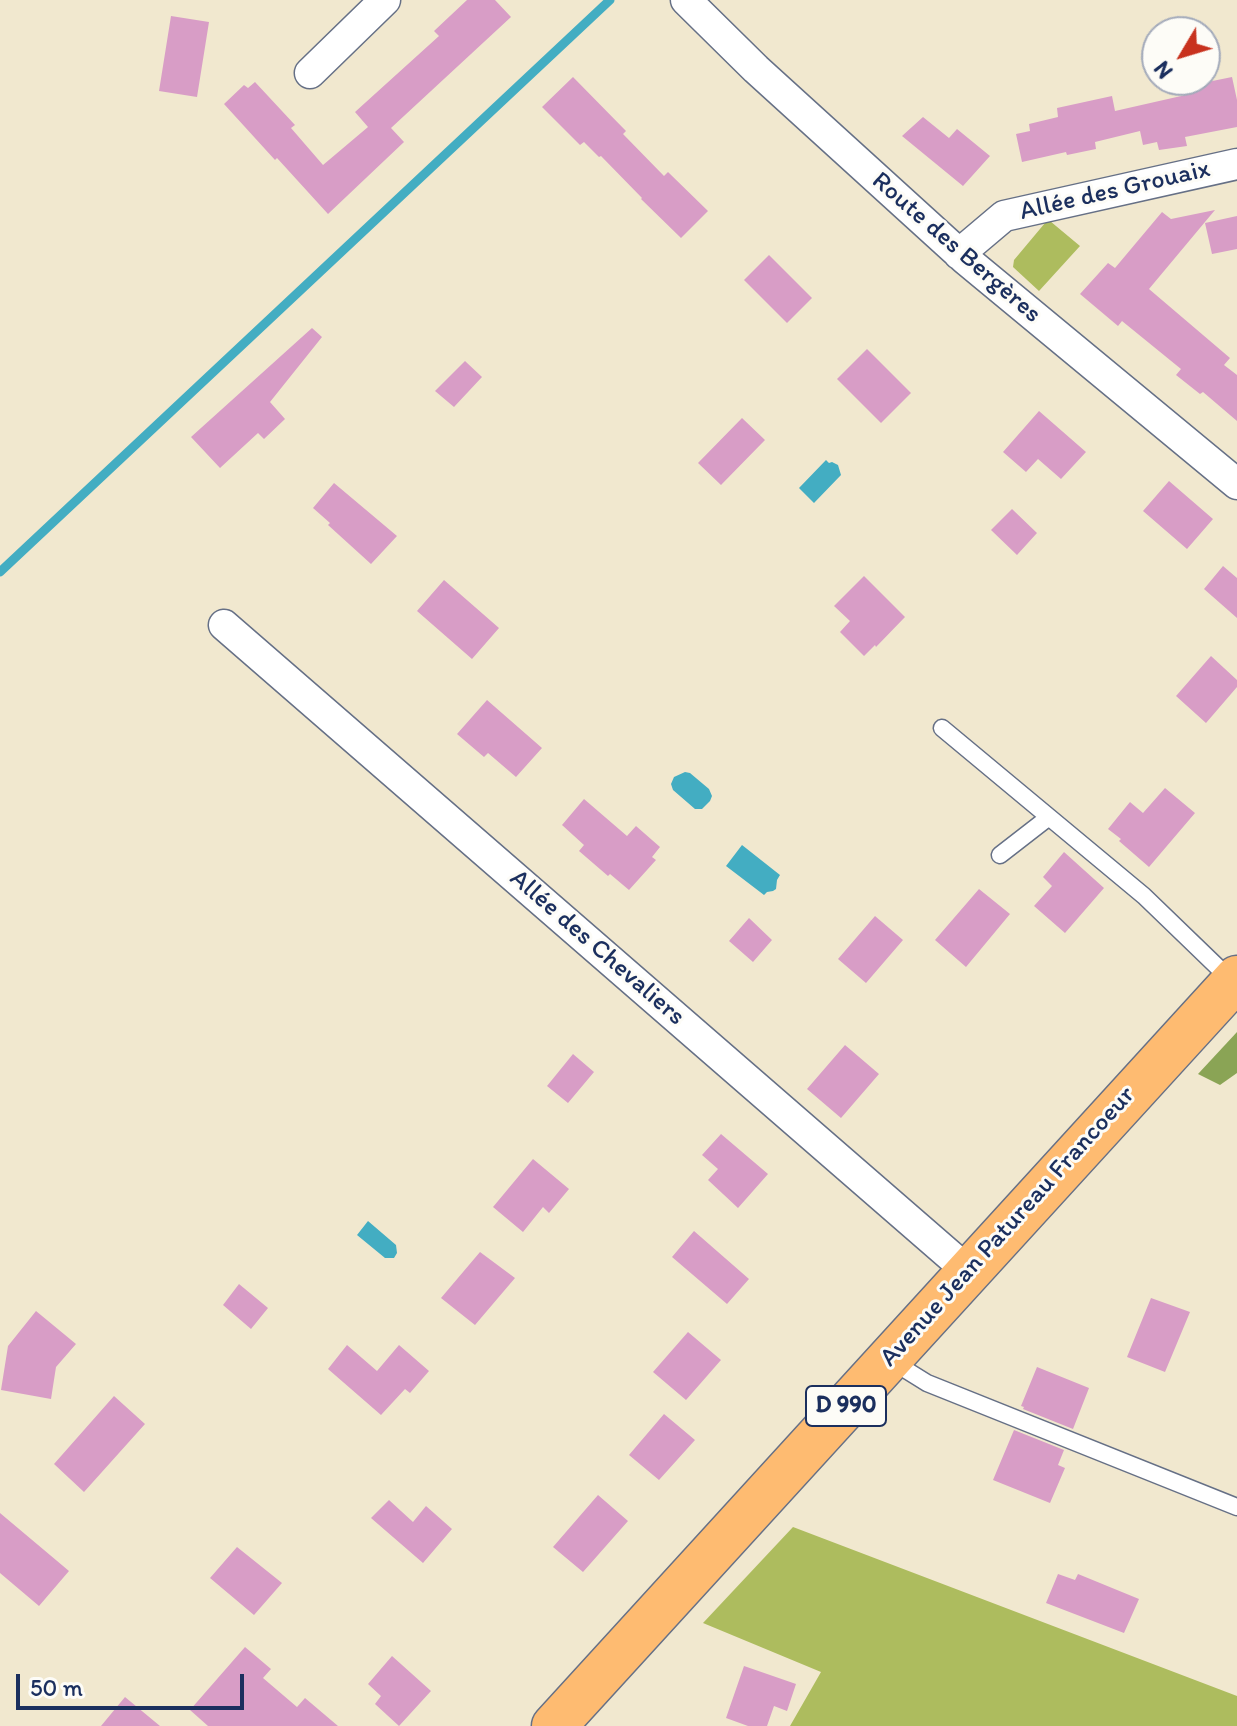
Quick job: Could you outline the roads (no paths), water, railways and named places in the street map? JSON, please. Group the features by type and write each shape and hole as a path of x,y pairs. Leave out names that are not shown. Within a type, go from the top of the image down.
{"main road":[{"name":"Avenue Jean Patureau Francoeur","path":"554,1726 1235,980"}],"street":[{"path":"310,73 385,0"},
{"name":"Route des Bergères","path":"686,0 756,69 959,254 1237,484"},
{"name":"Allée des Grouaix","path":"959,254 1004,216 1237,164"},
{"name":"Allée des Chevaliers","path":"224,625 969,1272"}],"lane":[{"path":"942,728 1144,896 1235,980"},
{"path":"1000,855 1049,817"},
{"path":"889,1359 927,1383 1237,1507"}],"water":[{"path":"826,460 838,465 841,475 814,503 799,488"},
{"path":"685,772 709,789 712,796 702,809 695,809 673,790 671,784 674,777"},
{"path":"742,845 780,875 776,889 764,895 726,866"},
{"path":"368,1221 396,1245 394,1258 385,1258 357,1235"}],"waterway":[{"path":"0,572 610,0"}]}
